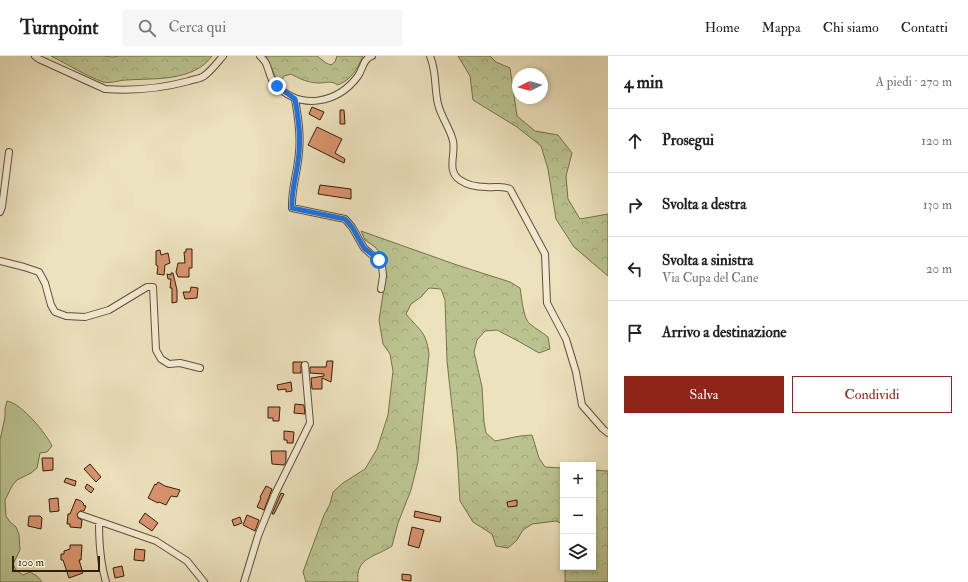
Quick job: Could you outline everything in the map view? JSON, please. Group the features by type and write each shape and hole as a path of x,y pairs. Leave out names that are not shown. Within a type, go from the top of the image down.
{"street":[{"path":"36,56 39,59 105,90 112,90 180,83 203,77 223,56"},
{"path":"260,56 267,65 272,80 277,86 295,99 319,102 332,98 344,90 359,76 368,57 372,56"},
{"path":"430,56 435,68 438,103 453,143 452,170 455,177 468,184 487,188 506,187 510,190 545,254 547,303 566,339 576,372 582,404 608,433"},
{"path":"295,99 300,136 299,152 291,198 292,208 345,219 352,227 364,248 379,260 382,265 383,276 381,289"},
{"path":"0,212 3,201 9,152"},
{"path":"0,261 39,272 45,283 51,305 55,312 66,316 85,318 109,310 147,287 153,287 156,350 160,360 169,364 180,363 200,368"},
{"path":"244,582 258,536 276,494 310,423 305,365"},
{"path":"81,516 156,541 187,561 204,582"},
{"path":"99,522 99,545 102,571 106,582"}],"green space":[{"path":"51,56 212,56 195,70 173,77 124,80 108,83 90,77"},
{"path":"266,56 317,56 331,65 335,62 337,56 363,56 354,73 343,83 338,85 331,82 315,83 291,74 284,76 281,82 276,78"},
{"path":"458,56 490,56 496,62 510,68 512,82 512,104 515,104 517,116 535,131 558,135 572,153 566,176 568,199 580,219 608,214 608,276 574,247 556,219 548,169 541,146 517,127 473,100 470,76"},
{"path":"361,231 510,282 520,288 526,318 530,324 548,337 550,349 539,353 497,330 485,331 477,340 474,352 482,387 484,422 486,433 495,441 532,435 539,458 545,467 560,468 560,523 556,521 532,524 523,530 517,540 508,548 496,546 492,534 473,522 460,501 457,452 447,361 445,300 441,289 429,288 421,297 411,304 406,314 424,336 429,354 418,462 411,490 398,523 392,546 363,563 358,574 358,582 306,582 303,572 324,515 330,504 333,492 343,483 365,469 377,449 388,415 393,371 390,354 383,344 379,320 386,275 383,256 375,247 365,240"},
{"path":"7,401 19,407 32,419 52,446 47,452 40,453 37,468 31,473 17,480 12,486 5,500 6,516 16,527 19,534 20,550 13,564 16,570 23,575 30,572 37,576 42,582 0,582 0,440"},
{"path":"596,470 608,471 608,582 565,582 565,570 596,570"}],"building":[{"path":"312,107 324,112 320,120 309,114"},
{"path":"340,110 344,110 345,124 340,124"},
{"path":"317,127 342,139 335,153 345,159 344,163 308,145"},
{"path":"320,185 351,189 351,199 318,194"},
{"path":"186,249 192,249 192,268 189,268 189,277 178,277 176,272 178,263 185,263 184,252 186,252"},
{"path":"160,250 161,255 168,253 170,263 165,265 164,275 157,274 158,266 156,265 156,251"},
{"path":"171,273 173,273 177,290 177,302 172,303 172,288 170,288 171,279 168,279 167,274 171,275"},
{"path":"191,287 198,288 197,298 185,299 183,292 190,292"},
{"path":"327,361 333,361 331,382 322,378 322,389 312,389 311,378 324,376 324,374 310,373 310,367 326,367"},
{"path":"293,362 302,362 301,373 293,373"},
{"path":"291,382 292,391 286,392 286,389 278,390 277,385"},
{"path":"295,404 304,405 305,414 294,413"},
{"path":"268,407 280,407 279,421 273,421 273,418 268,418"},
{"path":"284,431 294,432 293,443 287,443 287,440 284,440"},
{"path":"271,451 286,451 286,462 284,465 272,464"},
{"path":"42,458 53,458 53,470 43,471"},
{"path":"90,464 101,477 96,482 84,469"},
{"path":"66,478 76,481 75,486 64,482"},
{"path":"158,482 165,486 180,490 177,497 171,496 166,505 148,498 155,484 156,485"},
{"path":"87,484 94,489 91,493 85,488"},
{"path":"266,486 272,489 264,510 257,507"},
{"path":"281,493 284,494 274,514 272,514"},
{"path":"58,498 59,511 50,512 49,499"},
{"path":"76,499 81,501 84,504 83,505 86,506 84,511 80,511 77,514 78,518 82,520 81,528 70,527 70,524 67,524 68,514 70,514"},
{"path":"517,500 517,506 508,507 507,502"},
{"path":"415,511 441,517 440,522 414,517"},
{"path":"145,513 158,523 152,531 139,522"},
{"path":"247,515 259,520 255,531 243,525"},
{"path":"29,516 40,516 42,518 41,529 28,526"},
{"path":"240,517 242,523 234,526 232,520"},
{"path":"412,527 424,530 419,548 408,545"},
{"path":"70,545 82,545 81,560 79,560 83,573 69,578 63,560 61,560 61,554 64,554 64,551 70,549"},
{"path":"135,549 145,550 144,561 134,560"},
{"path":"122,566 124,576 115,578 113,568"},
{"path":"402,574 411,575 411,581 402,580"}],"route":[{"path":"277,86 295,99 298,114 300,136 299,152 291,198 292,208 345,219 352,227 364,248 379,260"}]}
